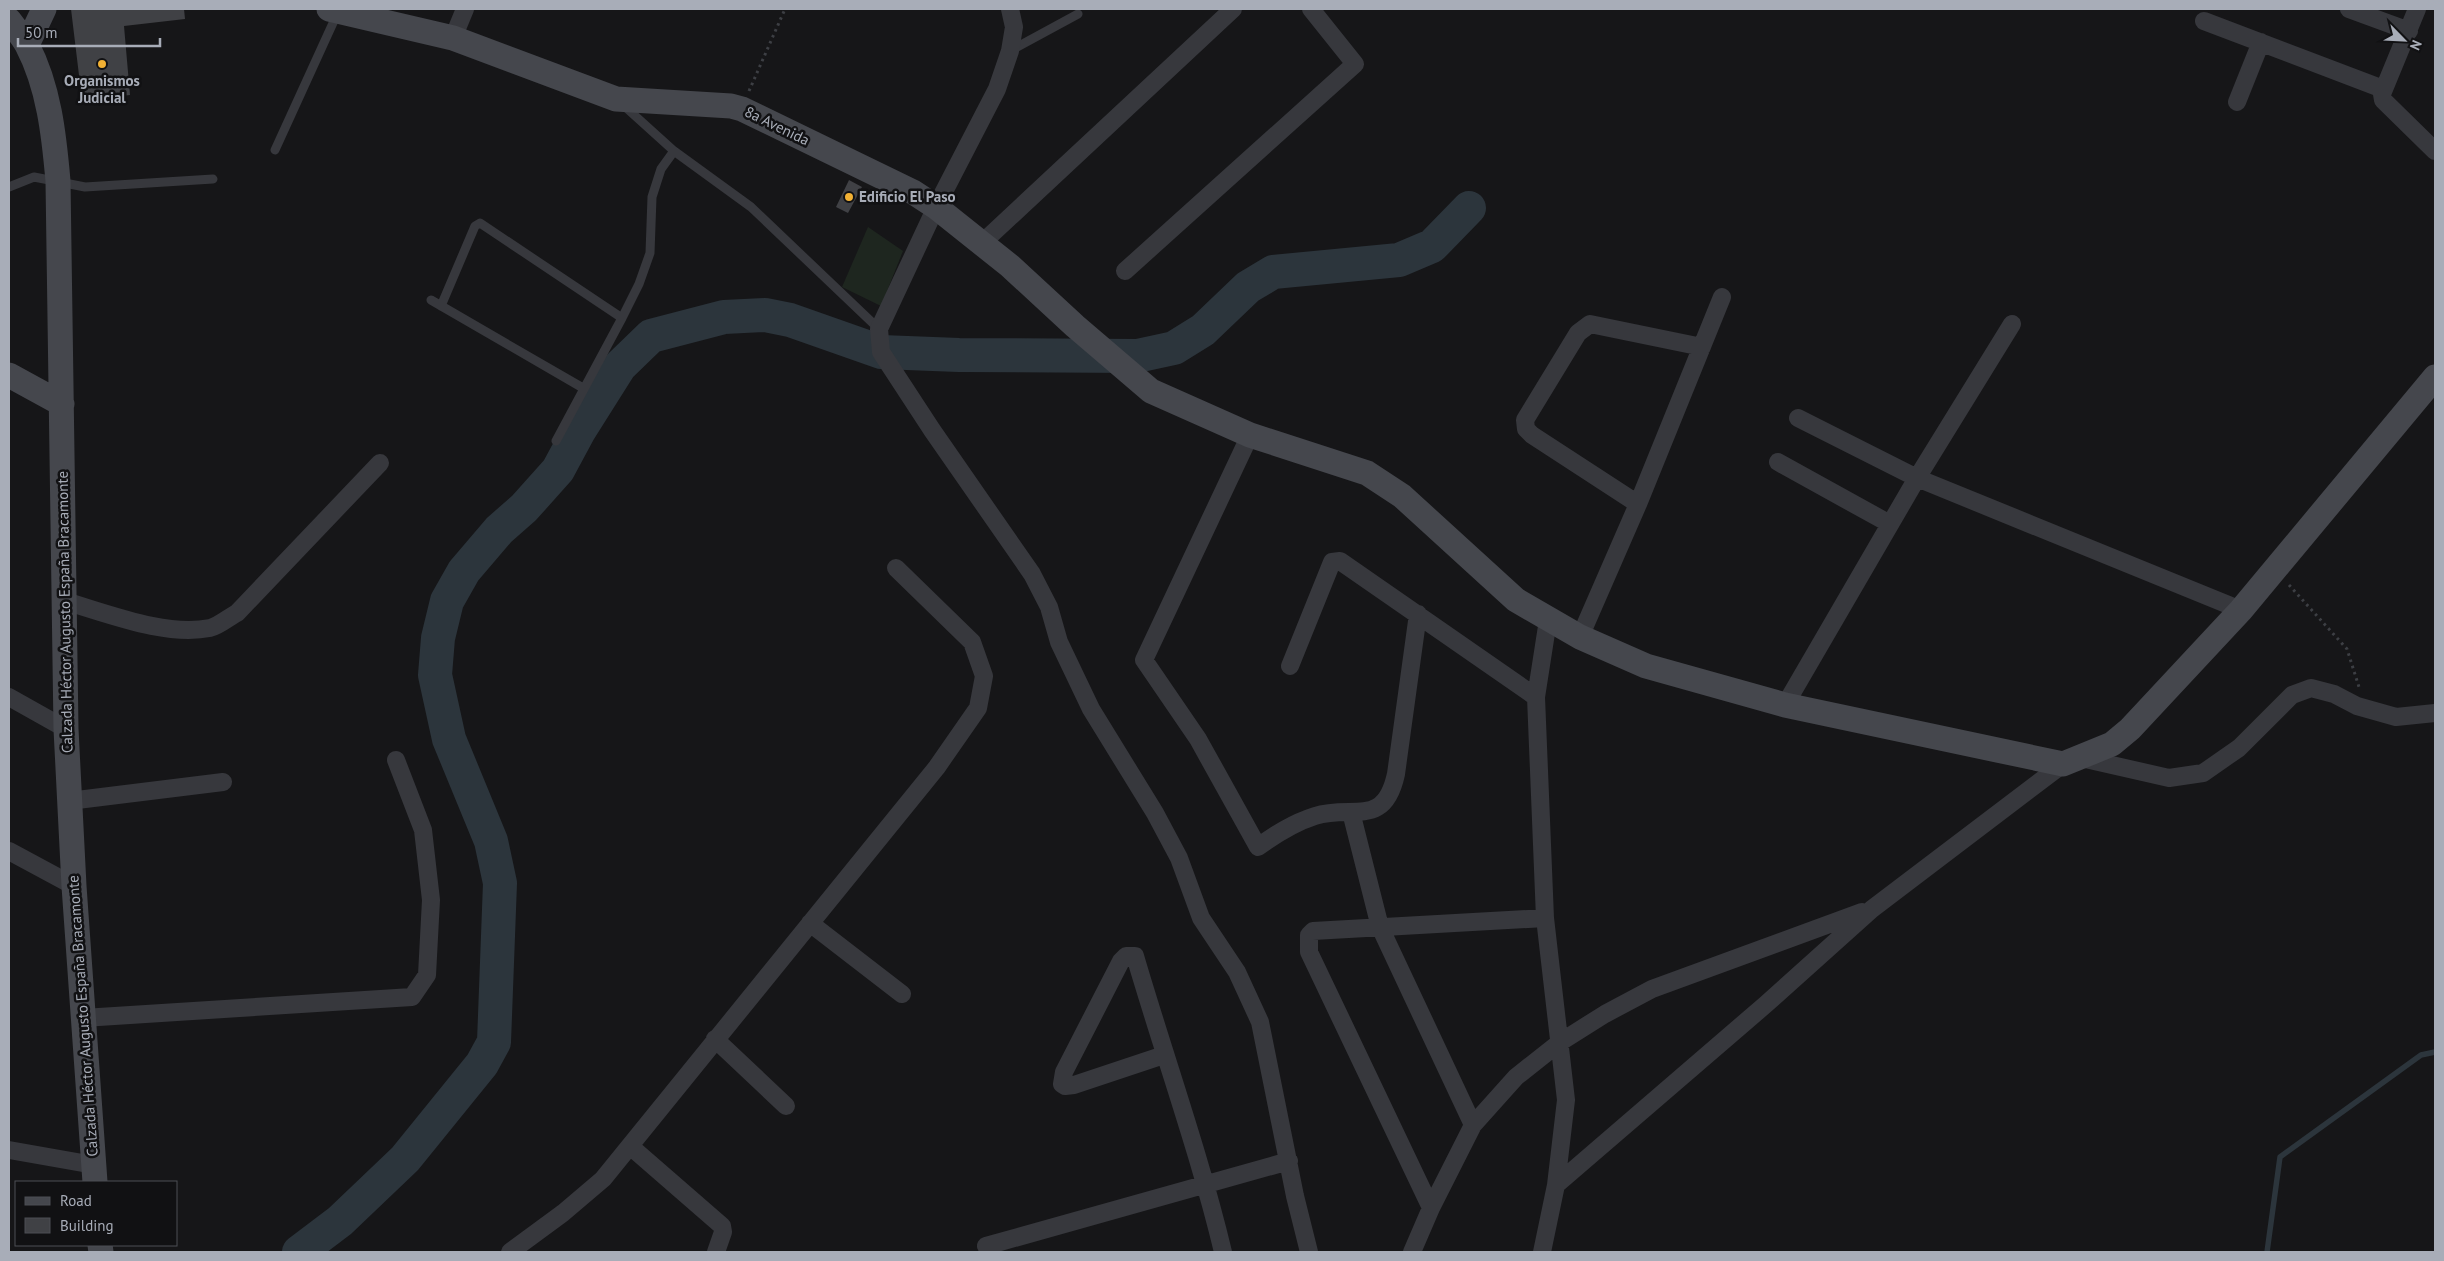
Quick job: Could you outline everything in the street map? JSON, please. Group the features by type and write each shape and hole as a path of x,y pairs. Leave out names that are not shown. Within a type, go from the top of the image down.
{"street":[{"path":"9,20 27,45 44,9"},
{"path":"453,38 465,9"},
{"path":"1010,9 1014,27 1010,51 997,89 936,207 879,330 882,352 932,430 1032,574 1049,607 1059,642 1091,709 1179,858 1201,918 1237,972 1251,998 1260,1022 1289,1161 1294,1196 1309,1252"},
{"path":"981,244 1233,9"},
{"path":"1125,270 1355,64 1311,9"},
{"path":"2349,9 2409,31"},
{"path":"2417,9 2384,89 2383,100 2435,151"},
{"name":"8a Avenida","path":"333,10 453,38 616,99 731,106 742,109 913,192 936,207 1010,266 1150,391 1250,435 1367,473 1402,496 1516,600 1580,637 1646,666 1785,705 2072,761"},
{"path":"2204,21 2384,89"},
{"path":"2237,102 2261,42"},
{"name":"Calzada Héctor Augusto España Bracamonte","path":"27,45 46,94 54,137 58,181 66,729 74,886 95,1174"},
{"path":"1580,637 1638,504 1722,298"},
{"path":"1638,504 1532,435 1526,429 1525,420 1578,334 1590,324 1702,347"},
{"path":"1785,705 1917,478 2012,324"},
{"path":"9,376 62,404"},
{"path":"1556,1185 1765,1005 1872,909 2072,761 2112,744 2130,729 2241,610 2435,377"},
{"path":"1798,418 1917,478 2241,610"},
{"path":"1250,435 1144,660 1198,739 1258,847 1292,824 1336,811 1364,813 1376,809 1387,798 1393,786 1418,614"},
{"path":"1778,462 1890,524"},
{"path":"64,601 159,627 180,630 212,628 237,612 380,463"},
{"path":"1290,666 1332,562 1340,561 1350,566 1536,697"},
{"path":"510,1252 563,1213 603,1179 937,767 978,708 984,676 972,642 896,568"},
{"path":"1542,1252 1556,1185 1566,1100 1564,1067 1558,1043 1545,918 1536,697 1548,620"},
{"path":"2072,761 2169,778 2203,773 2239,748 2292,695 2311,688 2334,694 2366,709 2396,718 2435,713"},
{"path":"9,697 66,729"},
{"path":"83,1018 412,997 427,975 431,900 423,830 396,760"},
{"path":"69,800 223,782"},
{"path":"1351,812 1380,927 1473,1125"},
{"path":"9,851 74,886"},
{"path":"1412,1252 1431,1208 1473,1125 1516,1077 1558,1043 1605,1014 1652,990 1872,909"},
{"path":"1431,1208 1309,952 1307,941 1309,935 1313,931 1545,918"},
{"path":"810,923 902,994"},
{"path":"1164,1056 1074,1085 1066,1086 1062,1084 1064,1072 1121,960 1126,956 1135,956 1164,1056 1207,1184 1222,1252"},
{"path":"715,1039 786,1106"},
{"path":"630,1146 722,1226 723,1232 716,1252"},
{"path":"9,1150 95,1174"},
{"path":"986,1246 1289,1161"}],"lane":[{"path":"275,150 333,10"},
{"path":"1010,51 1078,14"},
{"path":"616,99 674,152 750,206 879,330"},
{"path":"556,441 639,284 650,253 652,197 661,170 674,152"},
{"path":"9,187 34,177 85,187 213,179"},
{"path":"441,306 475,226 480,223 622,318"},
{"path":"431,300 583,388"}],"path":[{"path":"742,109 785,9"},
{"path":"2275,570 2348,649 2366,709"}],"shaded area":[{"path":"868,227 903,251 881,306 842,287"}],"building":[{"name":"Organismos Judicial","path":"71,9 184,9 185,19 124,26 130,95 82,100"},
{"name":"Edificio El Paso","path":"849,180 862,187 848,213 836,207"}],"waterway":[{"path":"299,1252 340,1221 405,1159 482,1064 494,1042 500,883 491,841 449,739 435,675 438,638 447,601 464,571 499,530 524,508 558,470 579,431 620,366 651,336 724,317 765,315 790,320 881,352 959,355 1137,356 1174,348 1203,330 1248,287 1273,272 1399,260 1432,246 1469,208"},
{"path":"2267,1252 2280,1157 2421,1055 2435,1052"}],"place":[{"name":"Organismos Judicial","path":"102,64"},
{"name":"Edificio El Paso","path":"849,197"}]}
